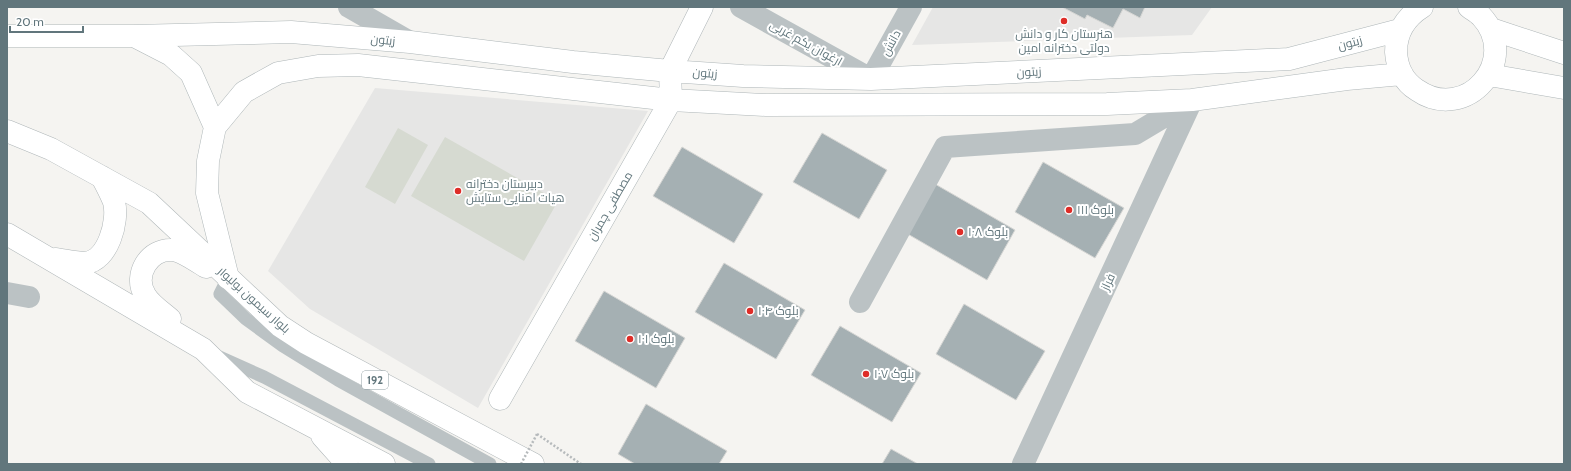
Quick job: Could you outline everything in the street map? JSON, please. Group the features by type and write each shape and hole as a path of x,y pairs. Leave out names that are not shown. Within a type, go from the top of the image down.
{"main road":[{"path":"671,100 670,71 702,7"},
{"path":"1422,7 1409,17 1400,30 1396,44 1397,60 1402,74 1411,86 1424,95 1438,100 1453,100 1467,95 1480,86 1489,75 1495,60 1495,44 1490,29 1481,16 1469,7"},
{"path":"1490,29 1493,7"},
{"path":"1490,29 1564,53"},
{"name":"زیتون","path":"7,36 134,36 291,32 410,42 573,62 670,71 743,76 871,79 1289,60 1400,30"},
{"path":"134,36 171,55 191,73 215,126"},
{"path":"228,278 208,193 208,161 215,126 244,92 278,73 318,66 358,65 671,100 766,106 1106,104 1192,100 1347,79 1402,74"},
{"path":"1489,75 1564,88"},
{"name":"مصطفی چمران","path":"500,399 671,100"},
{"name":"بلوار سیمون بولیوار","path":"7,131 51,149 149,203 280,326 306,343 533,464"},
{"path":"46,257 86,263 100,256 110,239 115,224 114,203 102,177"},
{"path":"7,234 203,349"},
{"path":"228,278 174,250 155,254 147,260 142,269 140,278 141,288 146,297 247,392 384,464"},
{"path":"314,426 347,464"}],"street":[{"path":"349,7 410,42"},
{"name":"ارغوان یکم غربی","path":"740,7 871,79"},
{"name":"دانش","path":"871,79 911,7"},
{"path":"860,302 945,147 1135,134 1192,100"},
{"name":"فراز","path":"1024,464 1192,100"},
{"path":"7,293 29,296"}],"lane":[{"path":"228,278 220,294 246,319 283,346 338,380 490,464"},
{"path":"203,349 264,377 429,464"}],"path":[{"path":"521,464 537,434 581,464"}],"shaded area":[{"name":"هنرستان کار و دانش دولتی دخترانه امین","path":"933,7 1212,7 1192,35 912,45"},
{"name":"دبیرستان دخترانه هیات امنایی ستایش","path":"375,88 648,111 478,408 310,309 268,271"},
{"path":"398,128 428,145 395,204 365,187"},
{"path":"445,137 558,201 524,261 411,196"}],"building":[{"path":"1062,7 1145,7 1140,18 1123,9 1113,28 1087,15 1085,19"},
{"path":"822,133 887,170 859,219 793,182"},
{"path":"682,147 763,194 734,243 653,196"},
{"name":"بلوک ۱۱۱","path":"1043,162 1124,208 1095,258 1015,212"},
{"name":"بلوک ۱۰۸","path":"935,184 1015,230 987,280 906,233"},
{"name":"بلوک ۱۰۴","path":"724,263 805,310 776,359 695,312"},
{"name":"بلوک ۱۰۱","path":"604,291 685,338 656,388 575,341"},
{"path":"964,304 1045,351 1016,400 936,354"},
{"name":"بلوک ۱۰۷","path":"840,326 921,373 892,422 811,375"},
{"path":"646,404 727,451 719,464 635,464 618,454"},
{"path":"891,449 918,464 882,464"}],"place":[{"name":"هنرستان کار و دانش دولتی دخترانه امین","path":"1064,21"},
{"name":"دبیرستان دخترانه هیات امنایی ستایش","path":"458,191"},
{"name":"بلوک ۱۱۱","path":"1069,210"},
{"name":"بلوک ۱۰۸","path":"960,232"},
{"name":"بلوک ۱۰۴","path":"750,311"},
{"name":"بلوک ۱۰۱","path":"630,339"},
{"name":"بلوک ۱۰۷","path":"866,374"}]}
